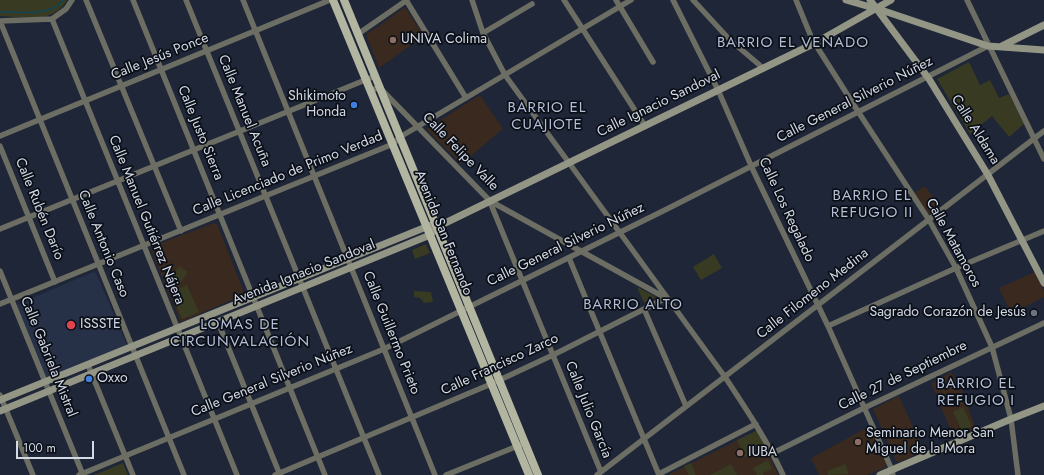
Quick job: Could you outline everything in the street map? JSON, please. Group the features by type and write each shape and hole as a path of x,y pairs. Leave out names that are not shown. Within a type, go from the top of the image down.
{"main road":[{"name":"Avenida San Fernando","path":"334,0 490,384 538,475"},
{"name":"Avenida San Fernando","path":"344,0 499,380 521,445 529,475"},
{"path":"846,0 988,46 1044,50"},
{"name":"Calle Aldama","path":"870,0 875,9 928,78 988,174 1044,283"},
{"name":"Calle Ignacio Sandoval","path":"436,225 569,164 815,43 891,0"},
{"path":"1004,46 1044,25"},
{"name":"Avenida Ignacio Sandoval","path":"1,398 88,365 427,226 436,225"},
{"name":"Avenida Ignacio Sandoval","path":"3,410 430,235 436,225"},
{"path":"880,475 893,473 1011,418 1044,406"}],"street":[{"path":"0,21 52,19 66,9 72,0"},
{"path":"86,0 181,231"},
{"name":"Calle Justo Sierra","path":"133,0 325,475"},
{"name":"Calle Manuel Acuña","path":"186,0 379,475"},
{"name":"Calle Guillermo Prieto","path":"243,0 435,475"},
{"name":"Calle Jesús Ponce","path":"0,136 330,0"},
{"path":"358,34 407,0 466,98"},
{"path":"472,0 483,33 505,75 725,377 756,424 773,453 783,475"},
{"path":"564,0 644,126"},
{"path":"616,0 653,62"},
{"name":"Calle Licenciado de Primo Verdad","path":"0,304 393,144 400,137 418,126 631,0"},
{"name":"Calle Los Regalado","path":"673,0 718,90 752,167 828,326 893,473"},
{"path":"693,0 729,39 763,68"},
{"name":"Calle Matamoros","path":"796,0 815,43 929,220 956,268 992,347 1011,418 1018,475"},
{"path":"967,0 1044,159"},
{"path":"483,33 532,4"},
{"name":"Calle Manuel Gutiérrez Nájera","path":"52,19 237,475"},
{"name":"Calle Antonio Caso","path":"0,21 184,475"},
{"name":"Calle General Silverio Núñez","path":"81,474 384,349 752,167 988,46"},
{"path":"0,229 375,76"},
{"path":"371,91 379,87"},
{"name":"Calle Felipe Valle","path":"379,87 490,201 666,298"},
{"name":"Calle Filomeno Medina","path":"599,474 1044,131"},
{"name":"Calle Rubén Darío","path":"0,146 55,282"},
{"name":"Calle Julio García","path":"490,201 553,355 599,474"},
{"path":"828,326 956,268 1044,231"},
{"path":"569,258 659,474 756,424"},
{"name":"Calle Gabriela Mistral","path":"0,271 81,474"},
{"name":"Calle Francisco Zarco","path":"278,474 499,380 600,332 666,298"},
{"path":"644,309 686,406"},
{"path":"218,322 278,474"},
{"name":"Calle 27 de Septiembre","path":"773,453 864,408 1044,323"},
{"path":"88,365 133,475"},
{"path":"1,398 3,410 33,475"},
{"path":"446,475 521,445"}],"shaded area":[{"name":"UNIVA Colima","path":"405,7 424,36 379,68 366,35"},
{"path":"480,95 503,129 461,164 426,129"},
{"path":"925,186 940,206 929,215 914,193"},
{"path":"214,223 217,224 244,292 243,295 181,322 151,250 153,246"},
{"name":"ISSSTE","path":"93,272 96,273 127,345 46,379 16,305"},
{"path":"1035,272 1044,291 1044,297 1022,308 1021,305 1010,311 999,288"},
{"path":"951,372 962,390 976,429 954,438 931,383"},
{"path":"899,396 924,451 899,462 896,461 873,409"},
{"name":"Seminario Menor San Miguel de la Mora","path":"870,426 886,464 885,468 867,475 819,475 811,458"},
{"name":"IUBA","path":"756,431 759,432 778,475 668,475"}],"green space":[{"path":"0,0 67,0 61,8 54,13 46,16 28,18 0,16"},
{"path":"969,62 980,85 990,80 999,98 1009,94 1024,124 1009,137 992,116 970,134 937,79"},
{"path":"426,244 430,253 415,259 412,250"},
{"path":"714,254 722,268 701,280 693,267"},
{"path":"179,266 188,272 177,288 169,282"},
{"path":"187,285 199,312 182,319 171,292"},
{"path":"637,287 656,297 644,303"},
{"path":"414,291 431,292 433,302 424,303 420,298 414,297"},
{"path":"963,407 972,426 962,431 953,412"},
{"path":"756,431 759,432 765,447 745,457 737,440"},
{"path":"768,460 772,469 763,473 763,475 757,475 753,468"},
{"path":"123,463 128,475 94,475"},
{"path":"691,463 696,475 689,475 684,466"},
{"path":"731,464 737,475 710,475"},
{"path":"845,464 849,474 828,475 827,471"}],"waterway":[{"path":"0,12 25,13 43,11 51,9 63,0"}],"place":[{"name":"UNIVA Colima","path":"393,40"},
{"name":"Shikimoto Honda","path":"354,105"},
{"name":"Sagrado Corazón de Jesús","path":"1034,313"},
{"name":"ISSSTE","path":"71,325"},
{"name":"Oxxo","path":"89,379"},
{"name":"Seminario Menor San Miguel de la Mora","path":"858,442"},
{"name":"IUBA","path":"740,453"}],"district":[{"name":"BARRIO EL VENADO","path":"793,43"},
{"name":"BARRIO EL CUAJIOTE","path":"547,116"},
{"name":"BARRIO EL REFUGIO II","path":"872,204"},
{"name":"BARRIO ALTO","path":"633,305"},
{"name":"LOMAS DE CIRCUNVALACIÓN","path":"240,334"},
{"name":"BARRIO EL REFUGIO I","path":"976,392"}]}
